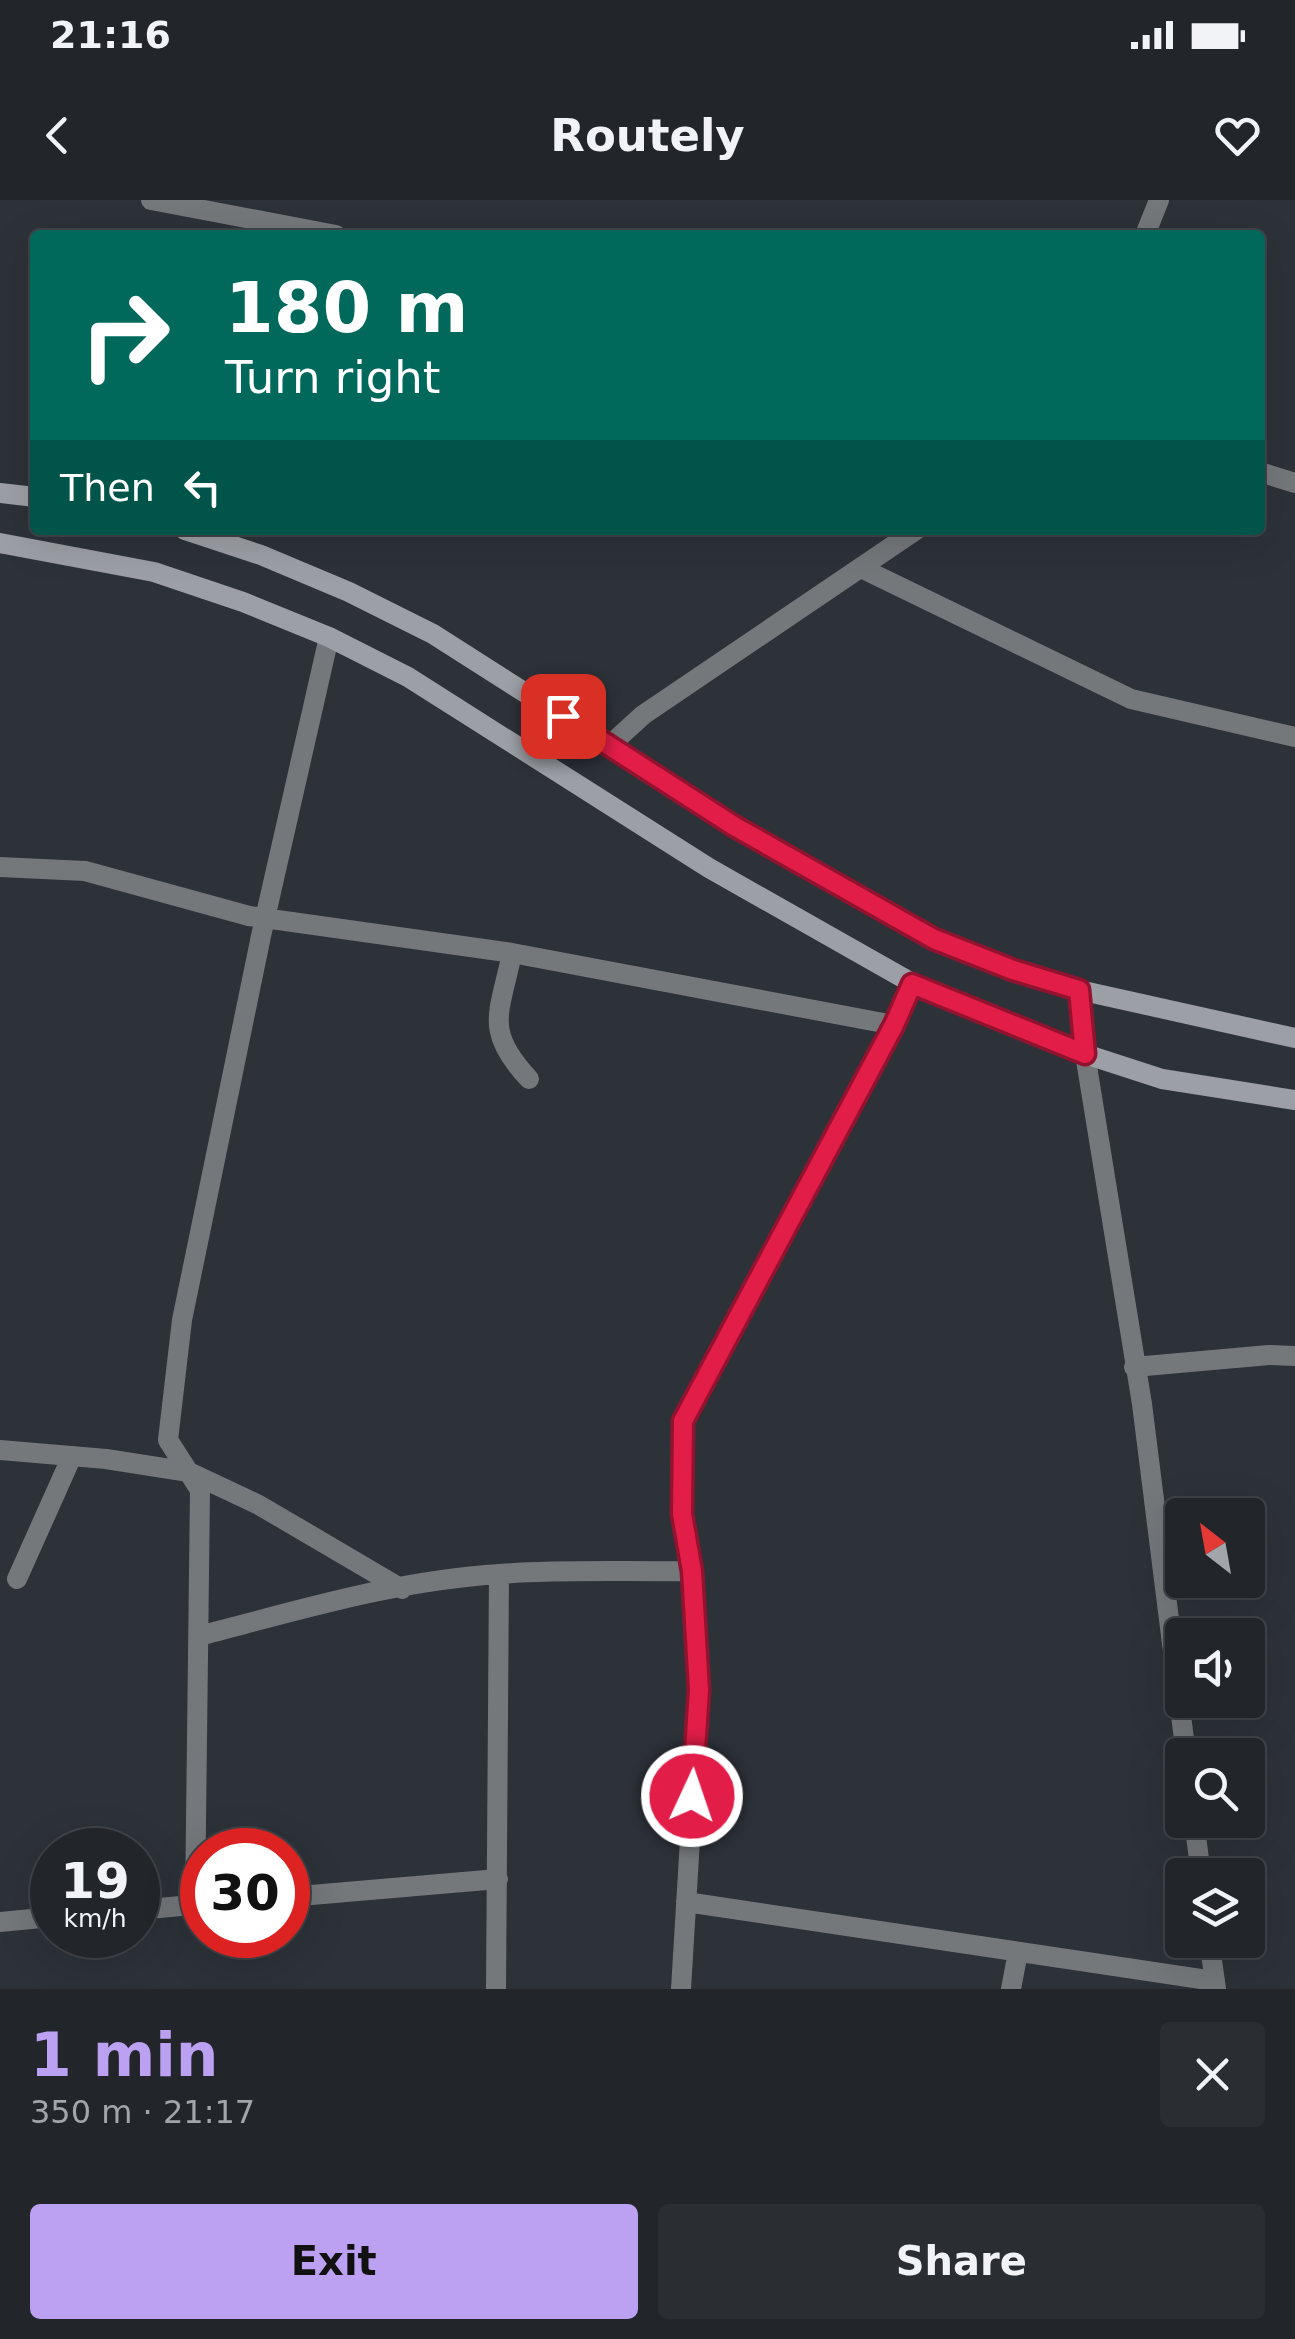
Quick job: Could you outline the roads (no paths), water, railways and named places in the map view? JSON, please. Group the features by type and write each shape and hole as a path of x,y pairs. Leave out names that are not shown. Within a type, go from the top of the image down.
{"main road":[{"path":"0,493 30,497"},
{"path":"199,535 349,592 432,634 734,826 934,939 1013,970 1079,990 1295,1038"},
{"path":"0,543 154,572 243,602 328,637 408,676 709,868 912,984 1085,1054 1162,1079 1295,1100"}],"street":[{"path":"151,200 310,230"},
{"path":"1146,230 1159,200"},
{"path":"1265,474 1295,483"},
{"path":"609,746 643,715 909,535"},
{"path":"861,568 1131,698 1295,737"},
{"path":"199,1828 200,1490 168,1440 182,1320 328,637"},
{"path":"0,867 85,871 266,919 512,953 894,1025"},
{"path":"512,953 497,1030 503,1045 529,1079"},
{"path":"681,1989 699,1690 692,1571 682,1514 683,1421 894,1025 912,984"},
{"path":"1079,990 1085,1054 1142,1404 1184,1738"},
{"path":"1134,1367 1295,1356"},
{"path":"0,1450 188,1472 259,1505 402,1588"},
{"path":"18,1579 72,1456"},
{"path":"199,1636 402,1588 499,1574 692,1571"},
{"path":"496,1989 499,1574"},
{"path":"310,1895 498,1879"},
{"path":"686,1902 1215,1985 1211,1958"},
{"path":"0,1922 30,1920"},
{"path":"1011,1989 1018,1952"}]}
